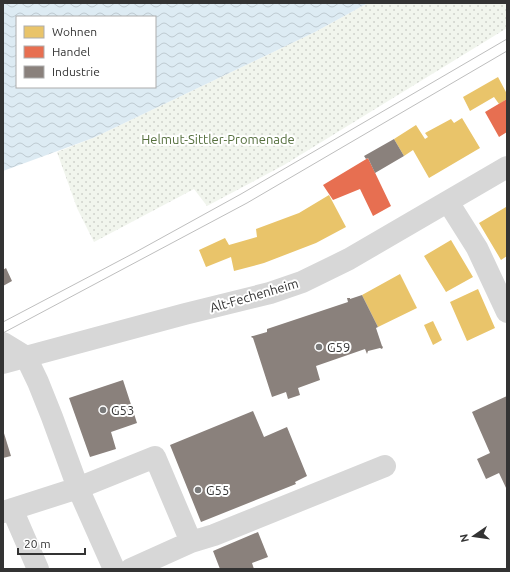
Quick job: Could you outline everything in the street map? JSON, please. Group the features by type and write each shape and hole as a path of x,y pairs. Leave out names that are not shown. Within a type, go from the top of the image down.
{"street":[{"name":"Alt-Fechenheim","path":"3,364 185,314 270,293 302,282 349,259 507,167"},
{"path":"448,202 477,248 507,312"},
{"path":"3,343 26,357 47,403 78,488 114,569"},
{"path":"38,569 8,510 78,488 155,457 191,542"},
{"path":"131,569 191,542 214,535 385,466"}],"green space":[{"name":"Helmut-Sittler-Promenade","path":"368,3 507,3 507,28 284,165 207,206 194,189 94,242 77,208 57,152 93,138 315,32"}],"water":[{"path":"3,3 368,3 315,32 93,138 3,171"}],"building: Wohnen":[{"path":"498,77 507,94 507,99 499,104 494,97 470,111 463,97"},
{"path":"462,118 480,148 429,178 413,150 404,156 394,139 416,125 425,139 428,137 425,133 451,119 454,123"},
{"path":"329,195 346,227 316,243 264,263 234,271 231,257 206,267 199,250 225,238 229,245 257,237 256,229 299,213"},
{"path":"506,207 507,256 501,260 479,223"},
{"path":"451,240 473,277 446,292 424,256"},
{"path":"400,274 417,308 378,327 362,295"},
{"path":"478,289 495,328 467,341 450,302"},
{"path":"433,321 442,340 433,345 424,325"}],"building: Handel":[{"path":"507,99 507,132 499,137 485,112"},
{"path":"368,158 391,206 373,216 360,189 333,200 323,185"}],"building: Industrie":[{"path":"394,139 404,156 375,173 368,158 366,159 364,156"},
{"path":"6,268 12,281 3,286 3,270"},
{"name":"G59","path":"362,295 378,327 376,328 383,347 382,349 380,348 368,351 367,354 365,349 316,366 320,380 298,388 300,395 288,399 286,392 272,397 253,338 251,337 267,332 267,329 348,302 347,298 350,299"},
{"name":"G53","path":"123,380 137,423 111,432 116,449 90,457 69,398"},
{"path":"507,396 507,490 499,473 486,479 477,459 490,453 472,412"},
{"path":"253,411 264,437 287,427 307,476 295,482 296,484 201,522 170,445"},
{"path":"3,430 11,456 3,458"},
{"path":"258,532 268,557 252,563 254,569 220,569 213,551"}],"tram line":[{"path":"3,322 134,253 241,194 507,39"},
{"path":"3,333 247,203 507,51"}],"place":[{"name":"G59","path":"319,347"},
{"name":"G53","path":"103,410"},
{"name":"G55","path":"198,490"}]}
